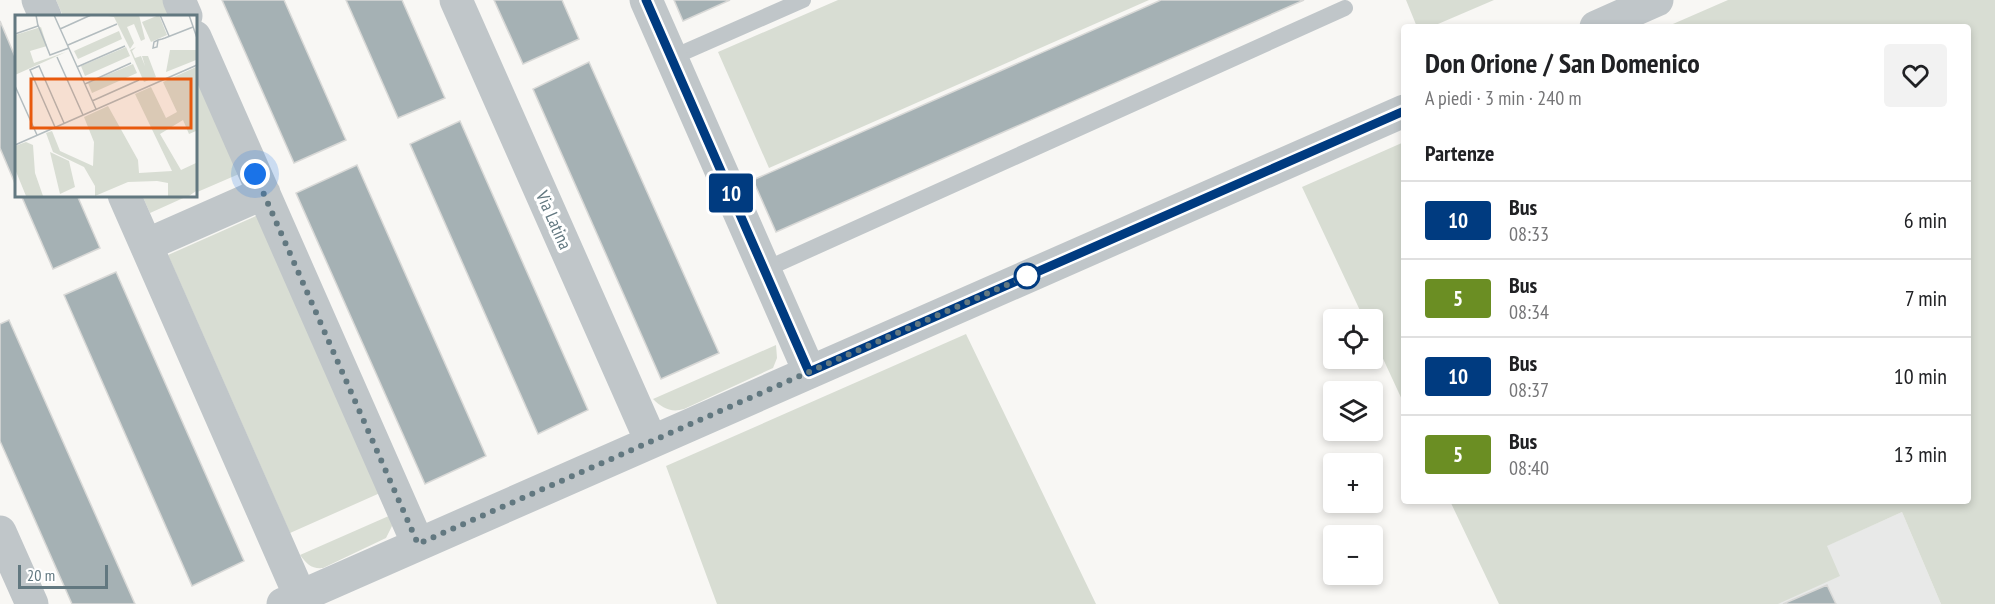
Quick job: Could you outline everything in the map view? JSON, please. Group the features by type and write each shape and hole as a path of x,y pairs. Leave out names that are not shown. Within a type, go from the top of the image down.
{"street":[{"path":"38,0 45,15"},
{"path":"179,0 186,15"},
{"name":"Via Latina","path":"456,0 651,441"},
{"path":"646,0 809,372"},
{"path":"1603,24 1657,0"},
{"path":"196,39 418,544"},
{"path":"124,196 291,600 1401,112"},
{"path":"146,245 264,193"},
{"path":"0,532 32,604"}],"lane":[{"path":"671,58 803,0"},
{"path":"764,270 1345,8"}],"shaded area":[{"path":"56,0 163,0 170,15 63,15"},
{"path":"838,0 1149,0 769,168 718,52"},
{"path":"1406,0 1494,0 1438,24 1416,24"},
{"path":"1728,0 1995,0 1995,604 1941,604 1902,512 1827,546 1840,576 1778,604 1499,604 1451,504 1971,504 1971,24 1673,24"},
{"path":"196,75 239,174 196,193"},
{"path":"1401,143 1401,398 1383,359 1383,309 1359,309 1302,187"},
{"path":"142,196 188,196 150,213"},
{"path":"258,215 380,493 290,533 168,255"},
{"path":"966,334 1096,604 717,604 666,466"},
{"path":"776,345 777,358 773,368 684,409 667,409 653,399"},
{"path":"1902,512 1941,604 1696,604"},
{"path":"391,515 392,526 386,538 323,568 315,568 300,555"}],"building":[{"path":"222,0 284,0 346,140 294,163"},
{"path":"346,0 402,0 445,98 398,118"},
{"path":"494,0 562,0 579,39 523,64"},
{"path":"674,0 730,0 683,21"},
{"path":"1161,0 1304,0 776,232 753,180"},
{"path":"0,21 15,57 15,184 0,148"},
{"path":"589,62 719,353 661,379 533,89"},
{"path":"460,121 588,410 538,434 410,144"},
{"path":"357,165 486,456 425,484 296,193"},
{"path":"21,196 77,196 100,248 53,269"},
{"path":"116,272 244,561 192,586 64,295"},
{"path":"9,320 135,604 72,604 0,441 0,324"},
{"path":"1827,585 1836,604 1783,604"}],"bus line":[{"name":"10","path":"646,0 809,372 1401,112"}],"route":[{"path":"255,174 418,544 1027,276"}]}
